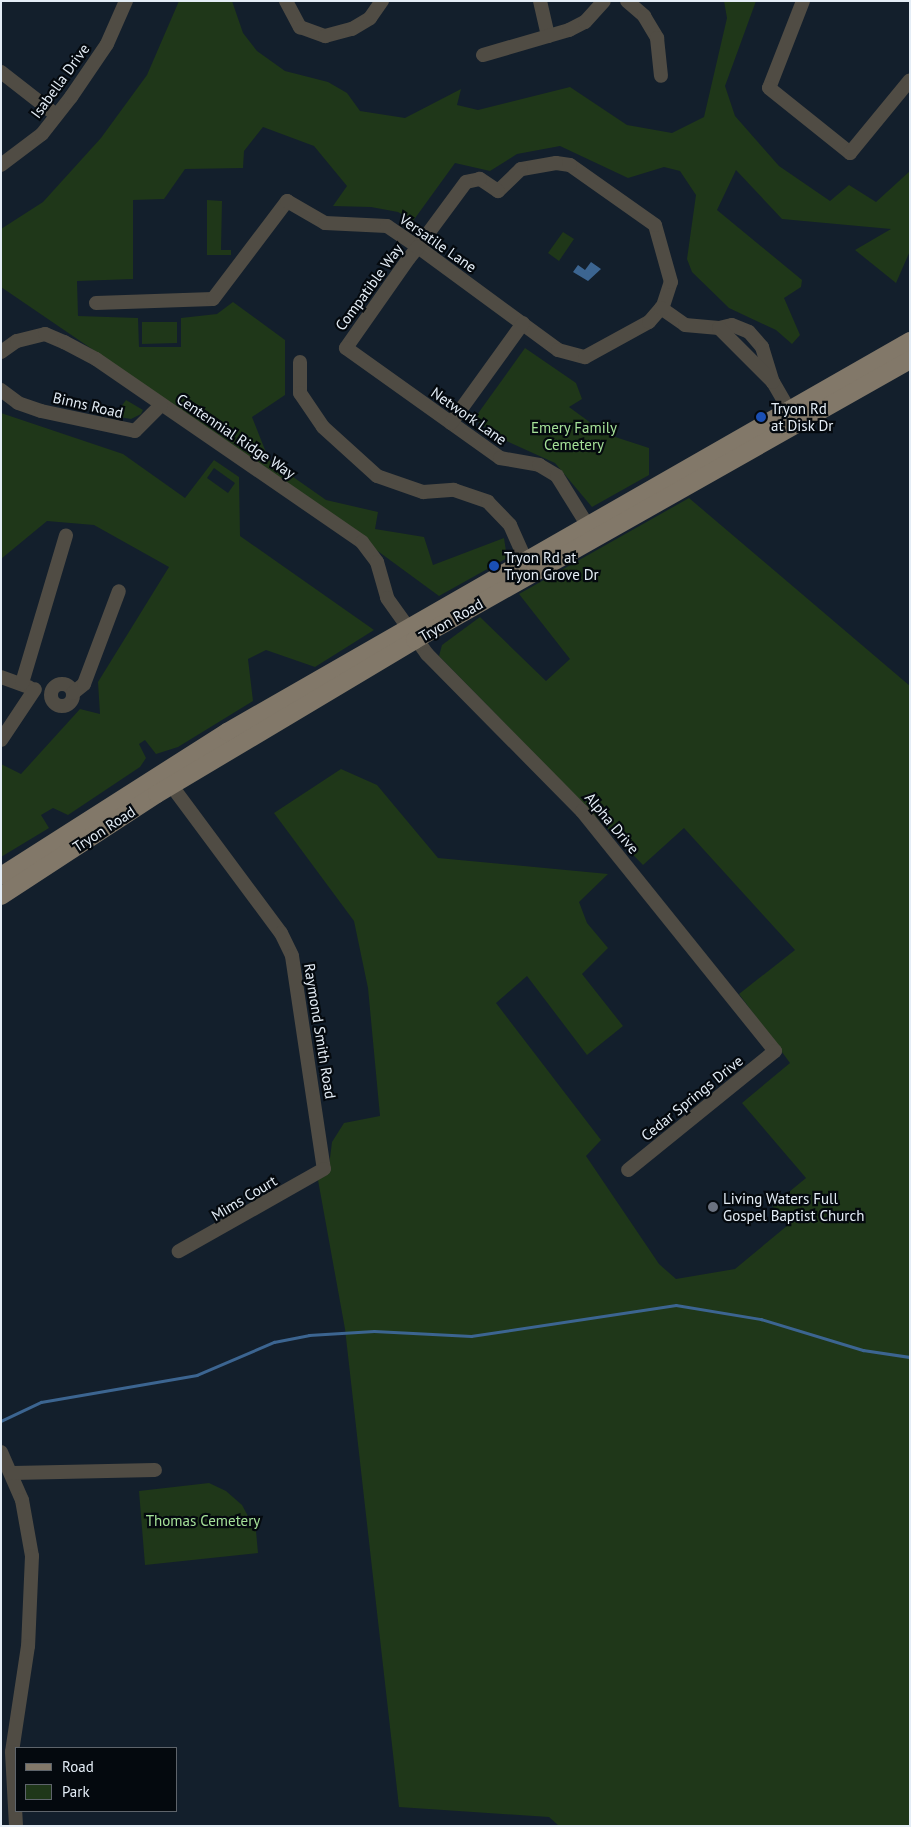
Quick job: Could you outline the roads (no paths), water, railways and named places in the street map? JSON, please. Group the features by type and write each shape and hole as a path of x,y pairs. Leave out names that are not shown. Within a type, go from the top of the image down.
{"main road":[{"name":"Tryon Road","path":"1,896 526,561 910,341"},
{"name":"Tryon Road","path":"1,876 148,780 910,360"}],"street":[{"name":"Isabella Drive","path":"1,165 42,134 96,62 126,1"},
{"path":"286,1 300,27 325,36 358,25 382,1"},
{"path":"540,1 548,36"},
{"path":"483,55 548,36 586,22 604,1"},
{"path":"627,1 644,16 657,38 661,76"},
{"path":"803,1 769,88 850,153 910,80"},
{"path":"1,72 56,115"},
{"name":"Compatible Way","path":"346,348 466,182 480,179 498,191 517,171 563,163 655,225 671,282 661,308"},
{"name":"Versatile Lane","path":"96,303 213,299 287,201 325,223 380,223 418,247 566,354 581,357 645,324 661,308"},
{"path":"661,308 685,325 719,328 732,324 754,337 768,360 772,382 790,411"},
{"path":"451,423 523,323"},
{"name":"Centennial Ridge Way","path":"1,352 18,341 45,334 96,359 362,542 374,556 384,592 411,634"},
{"name":"Network Lane","path":"346,348 500,458 534,463 557,476 588,526"},
{"path":"300,362 300,393 318,420 377,476 422,492 454,490 488,502 510,525 526,561"},
{"name":"Binns Road","path":"1,390 18,403 41,411 134,432 161,405"},
{"path":"1,740 28,686 66,536"},
{"path":"1,678 52,693 62,685 73,693 84,684 119,591"},
{"name":"Alpha Drive","path":"411,634 444,674 582,811 776,1051"},
{"name":"Raymond Smith Road","path":"171,786 281,933 292,956 324,1169"},
{"name":"Cedar Springs Drive","path":"628,1170 776,1051"},
{"name":"Mims Court","path":"179,1251 324,1169"},
{"path":"1,1452 13,1473 32,1556 33,1596 12,1752 15,1808"},
{"path":"13,1473 156,1470"},
{"path":"15,1812 16,1826"}],"water":[{"path":"591,262 601,269 588,281 573,272 578,265 585,270"}],"waterway":[{"path":"1,1421 41,1402 197,1375 274,1342 309,1335 374,1331 471,1336 676,1305 761,1319 863,1350 910,1357"}],"place":[{"name":"Tryon Rd at Disk Dr","path":"761,417"},
{"name":"Tryon Rd at Tryon Grove Dr","path":"494,566"},
{"name":"Living Waters Full Gospel Baptist Church","path":"713,1207"}],"park label":[{"name":"Emery Family Cemetery","path":"574,436"},
{"name":"Thomas Cemetery","path":"203,1521"}]}
